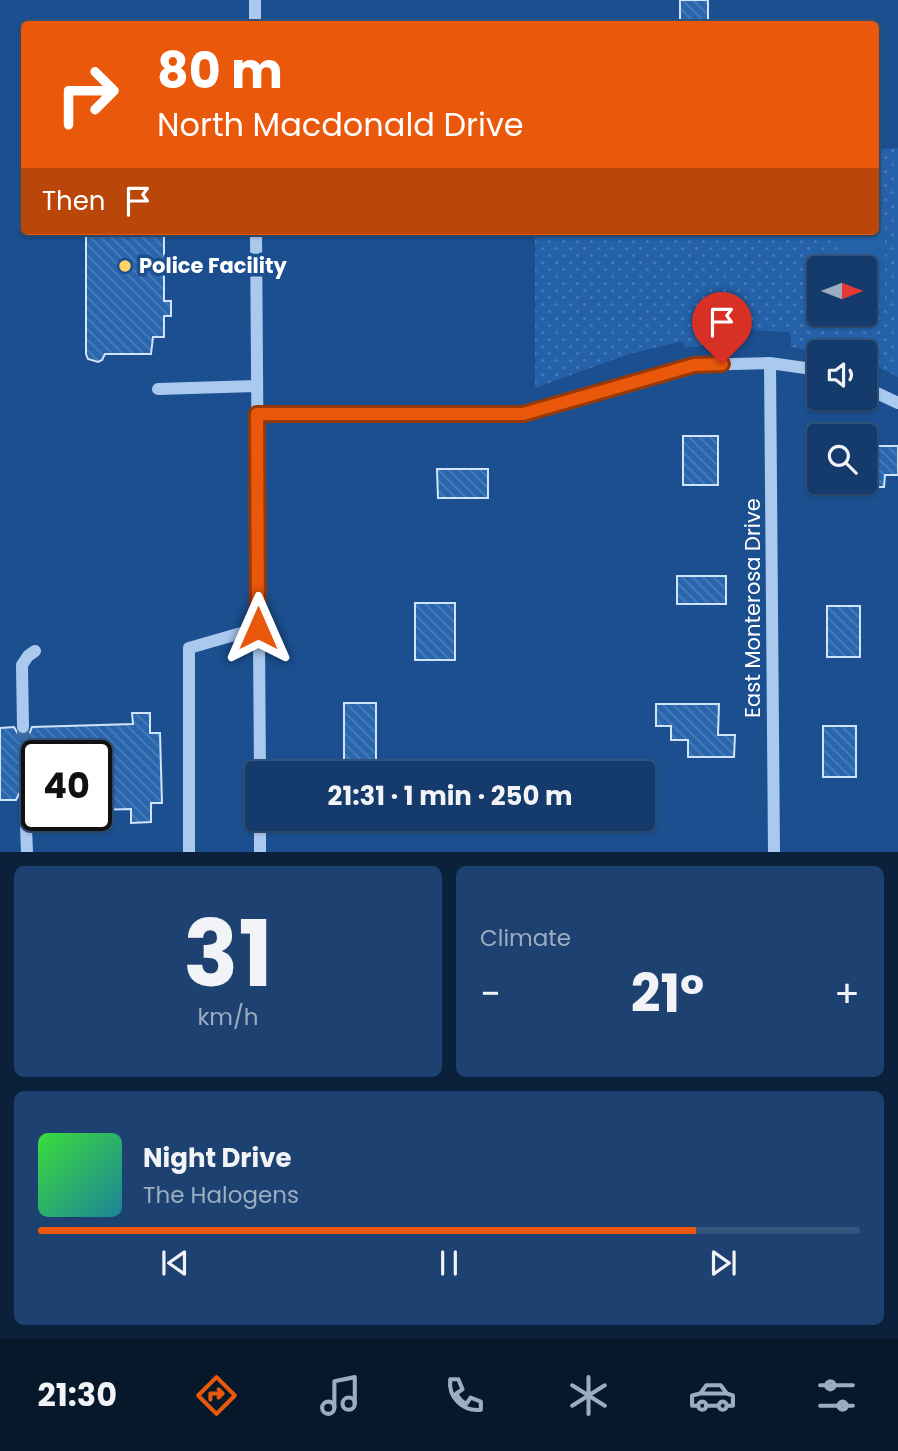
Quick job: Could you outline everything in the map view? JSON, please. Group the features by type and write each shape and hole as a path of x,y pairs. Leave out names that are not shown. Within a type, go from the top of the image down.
{"street":[{"path":"255,0 255,21"},
{"path":"256,235 260,761"},
{"path":"257,414 523,414 694,365 771,363 807,368"},
{"name":"East Monterosa Drive","path":"771,363 774,852"},
{"path":"158,389 257,386"},
{"path":"877,393 898,403"},
{"path":"190,852 189,648 258,628"},
{"path":"23,727 22,664 35,651"},
{"path":"26,831 27,852"},
{"path":"260,831 260,852"}],"shaded area":[{"path":"898,148 898,377 877,367 877,340 807,340 807,350 791,347 791,335 788,332 727,329 703,333 704,345 685,348 683,341 629,354 535,388 535,235 879,235 879,149"},
{"path":"879,220 885,220 885,299 877,299 877,256 842,256 842,235 879,235"}],"building":[{"path":"680,0 708,0 708,20 680,20"},
{"name":"Police Facility","path":"86,235 164,235 164,301 171,301 171,316 164,316 164,337 153,337 151,354 105,354 98,362 88,359"},
{"path":"683,436 718,436 718,485 683,485"},
{"path":"877,446 898,446 898,475 885,475 884,487 877,487"},
{"path":"437,469 488,469 488,498 438,498"},
{"path":"677,576 726,576 726,604 677,604"},
{"path":"415,603 455,603 455,660 415,660"},
{"path":"827,606 860,606 860,657 827,657"},
{"path":"344,703 376,703 376,761 344,761"},
{"path":"656,704 719,704 718,735 735,735 734,757 688,757 688,740 671,740 671,726 656,726"},
{"path":"132,713 150,713 150,733 160,733 162,803 151,803 151,822 131,823 131,809 112,810 112,740 21,740 21,792 16,800 0,800 0,728 14,727 18,734 24,736 32,727 133,724"},
{"path":"823,726 856,726 856,777 823,777"}],"tunnel":[{"path":"23,727 23,740"}],"place":[{"name":"Police Facility","path":"125,266"}],"route":[{"path":"258,628 257,414 523,414 694,365 722,364"}]}
